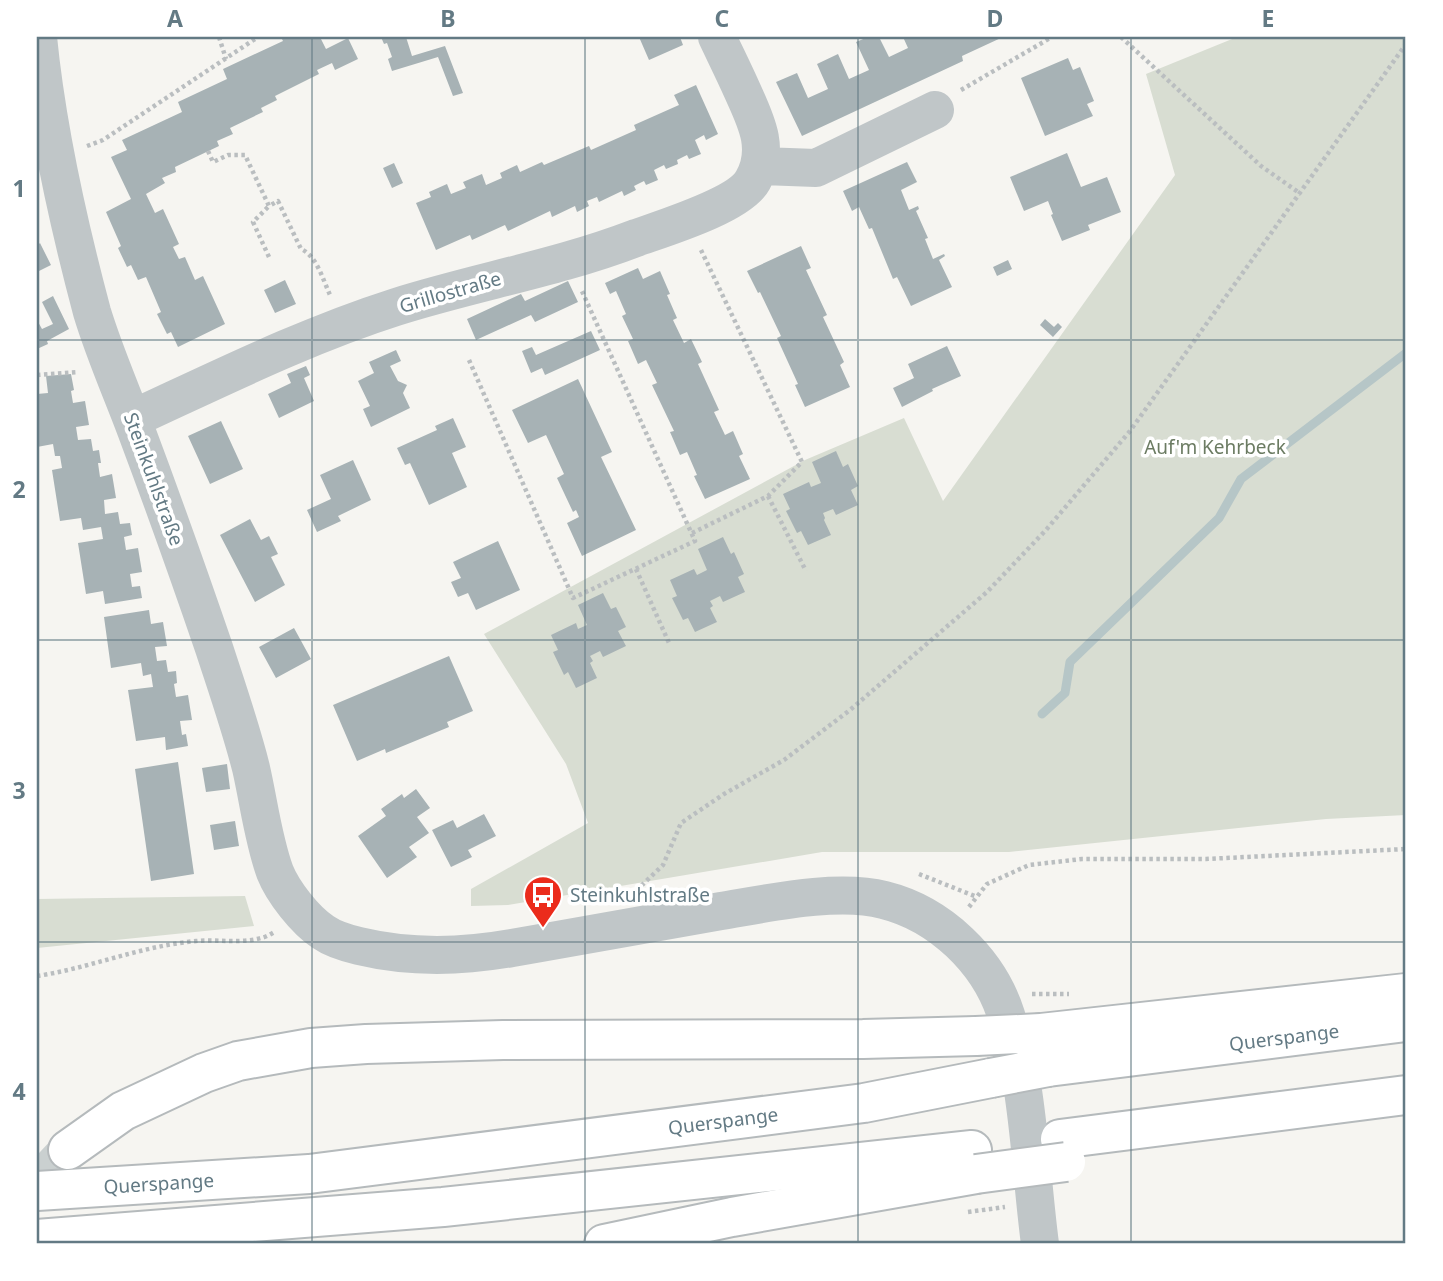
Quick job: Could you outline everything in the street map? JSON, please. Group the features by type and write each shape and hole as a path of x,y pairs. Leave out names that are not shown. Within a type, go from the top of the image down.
{"highway":[{"path":"68,1150 123,1111 204,1073 238,1061 311,1048 503,1040 976,1036 1044,1050 1406,993"},
{"name":"Querspange","path":"37,1191 323,1173 863,1103 991,1078 1044,1050 1406,1022"},
{"path":"37,1240 974,1162 1406,1095"},
{"path":"1063,1150 1406,1118"},
{"path":"604,1244 974,1162"}],"street":[{"name":"Steinkuhlstraße","path":"38,37 43,83 57,158 81,270 95,320 176,537 239,724 276,875 289,898 323,933 344,942 399,955 432,956 484,953 796,899 861,896 905,906 950,933 976,959 991,981 1005,1013 1024,1107 1040,1244"},
{"path":"717,37 758,125 760,166 816,168 935,110"},
{"name":"Grillostraße","path":"132,419 261,359 343,325 437,294 569,261 687,219 741,195 752,183 760,166"}],"path":[{"path":"219,37 226,59"},
{"path":"57,158 103,140 258,37"},
{"path":"935,110 951,96 1052,37"},
{"path":"1121,37 1261,166 1301,194"},
{"path":"642,925 636,897 642,885 663,866 681,823 783,760 849,710 987,592 1046,530 1130,431 1406,44"},
{"path":"208,151 213,162 228,155 245,155 269,206"},
{"path":"268,257 253,222 278,201 301,249 308,252 324,282"},
{"path":"687,219 802,462 768,496 692,533"},
{"path":"470,360 573,598 695,541 569,261"},
{"path":"37,375 112,370"},
{"path":"768,496 806,571"},
{"path":"636,569 668,643"},
{"path":"950,933 986,884 1028,865 1082,859 1206,859 1406,849"},
{"path":"37,976 68,971 131,953 196,941 242,941 261,938 283,928 313,923"},
{"path":"1034,994 1069,994"},
{"path":"962,1212 1008,1207"}],"green space":[{"name":"Auf'm Kehrbeck","path":"1237,37 1406,37 1406,815 1326,819 1009,852 822,852 508,905 471,906 471,889 588,823 566,764 484,634 805,460 904,418 943,501 1175,175 1146,74"},
{"path":"245,896 254,926 37,948 37,899"}],"building":[{"path":"281,37 320,37 326,49 348,38 358,59 335,70 332,63 317,70 319,74 275,96 277,100 261,108 263,112 230,128 233,134 217,141 219,146 175,167 176,172 162,178 165,183 146,194 155,213 163,209 179,244 173,247 179,259 185,257 195,280 203,276 225,324 178,347 171,332 167,334 157,314 161,312 146,277 138,280 131,265 127,267 118,248 121,246 106,212 131,199 111,157 127,150 122,140 182,112 178,102 227,79 223,69 283,41"},
{"path":"381,37 406,37 412,56 445,46 463,93 453,96 438,57 392,71 388,59 392,57 387,43 384,44"},
{"path":"639,37 680,37 683,45 649,60"},
{"path":"868,37 879,37 889,57 908,48 903,37 1003,37 962,56 963,61 802,136 776,82 797,73 808,98 828,89 817,64 838,54 849,79 869,70 856,42"},
{"path":"1068,58 1073,70 1080,67 1094,101 1087,104 1093,116 1045,136 1021,78"},
{"path":"696,85 718,134 706,140 704,135 695,140 701,154 689,159 687,155 677,160 678,164 666,169 664,165 654,170 658,180 646,185 644,181 634,186 636,190 624,196 622,191 599,202 597,197 587,201 589,206 577,212 575,206 552,217 550,211 508,231 505,225 472,240 470,235 436,250 416,203 431,197 429,192 447,184 451,194 466,188 463,182 482,174 486,185 502,178 500,173 517,165 520,172 589,146 591,150 636,130 634,125 679,105 674,95"},
{"path":"1067,153 1081,187 1107,177 1121,212 1088,225 1090,230 1062,241 1048,201 1024,211 1010,177"},
{"path":"907,162 917,182 901,190 909,210 918,206 916,211 928,238 925,239 933,259 944,254 939,260 952,287 911,306 897,277 893,279 872,228 869,229 859,207 852,211 843,191"},
{"path":"394,163 403,183 392,188 383,168"},
{"path":"37,240 51,265 37,272"},
{"path":"801,246 811,268 806,270 827,315 823,317 844,362 840,365 850,387 805,407 795,385 798,384 777,338 781,336 747,271"},
{"path":"1008,260 1012,269 997,276 993,267"},
{"path":"638,268 643,279 660,271 677,318 673,320 684,343 691,339 702,362 698,364 719,410 714,412 725,435 733,431 743,454 739,456 750,479 705,499 687,452 680,455 670,432 674,431 652,385 657,383 646,360 638,364 628,341 633,339 622,316 626,314 616,291 610,294 605,283"},
{"path":"285,280 296,304 275,313 264,290"},
{"path":"568,281 578,302 535,322 531,315 476,340 467,319 521,294 525,301"},
{"path":"53,296 69,329 37,349 37,320 42,329 53,324 42,302"},
{"path":"1045,319 1054,327 1058,323 1062,327 1053,337 1040,325"},
{"path":"591,331 600,350 545,375 542,368 531,373 522,351 532,347 536,355"},
{"path":"947,346 961,376 902,407 893,388 914,378 908,364"},
{"path":"396,350 401,361 390,366 398,381 407,385 403,393 410,408 371,427 363,409 370,406 358,381 374,373 369,362"},
{"path":"306,366 310,375 304,378 314,401 279,418 268,394 291,383 287,374"},
{"path":"71,374 73,403 85,401 89,425 76,427 78,440 91,439 93,451 99,450 100,477 112,474 116,498 104,500 105,514 118,512 120,524 130,523 132,535 124,537 126,550 138,548 142,572 130,574 132,587 140,586 142,598 105,604 103,591 86,594 78,543 103,539 101,527 83,530 81,518 60,521 52,470 62,468 60,456 55,456 53,444 37,447 37,394 48,393 46,376"},
{"path":"578,379 612,452 601,457 636,530 582,556 567,523 579,517 576,510 573,512 557,478 564,474 546,435 528,443 512,410"},
{"path":"453,418 466,447 452,453 467,487 429,505 410,463 405,465 397,448 437,430 435,426"},
{"path":"221,421 243,469 210,484 188,436"},
{"path":"836,451 843,467 848,464 858,486 851,490 858,505 836,515 833,509 823,513 831,535 808,545 801,531 797,533 786,511 790,509 783,494 809,482 811,487 821,483 812,462"},
{"path":"353,460 371,500 338,516 341,521 317,532 307,510 331,499 320,475"},
{"path":"250,519 261,540 269,536 278,554 271,557 285,585 255,602 220,535"},
{"path":"723,537 731,554 734,552 744,574 738,577 745,592 723,602 720,596 710,601 713,606 710,608 717,622 695,632 688,618 683,620 672,598 677,596 670,580 694,569 697,575 707,570 698,549"},
{"path":"498,541 520,590 476,610 468,593 458,597 451,582 461,578 453,562"},
{"path":"603,593 611,609 616,607 626,627 618,631 626,646 603,657 600,651 590,656 593,661 590,663 597,678 576,688 568,672 564,675 553,652 558,650 551,635 576,623 578,629 587,625 578,605"},
{"path":"149,610 151,624 163,622 167,646 155,647 157,661 166,660 168,672 176,671 176,697 188,695 192,720 180,721 182,735 186,734 188,746 166,750 165,737 136,741 128,690 153,687 151,674 143,676 141,663 111,668 104,617"},
{"path":"294,628 311,659 276,678 259,647"},
{"path":"449,656 473,711 447,722 449,727 386,753 385,749 357,761 333,705"},
{"path":"178,762 194,874 151,881 135,769"},
{"path":"227,764 230,789 206,792 202,768"},
{"path":"416,789 430,808 417,817 429,833 409,847 417,857 387,878 358,836 386,816 381,809 402,794 404,798"},
{"path":"484,814 496,836 468,850 472,857 451,867 432,830 453,820 457,828"},
{"path":"235,821 239,846 214,850 210,825"}],"waterway":[{"path":"1042,714 1065,693 1070,662 1219,518 1241,479 1406,353"}],"tunnel":[{"path":"37,1183 68,1150"}],"place":[{"name":"Steinkuhlstraße","path":"543,929"}]}
